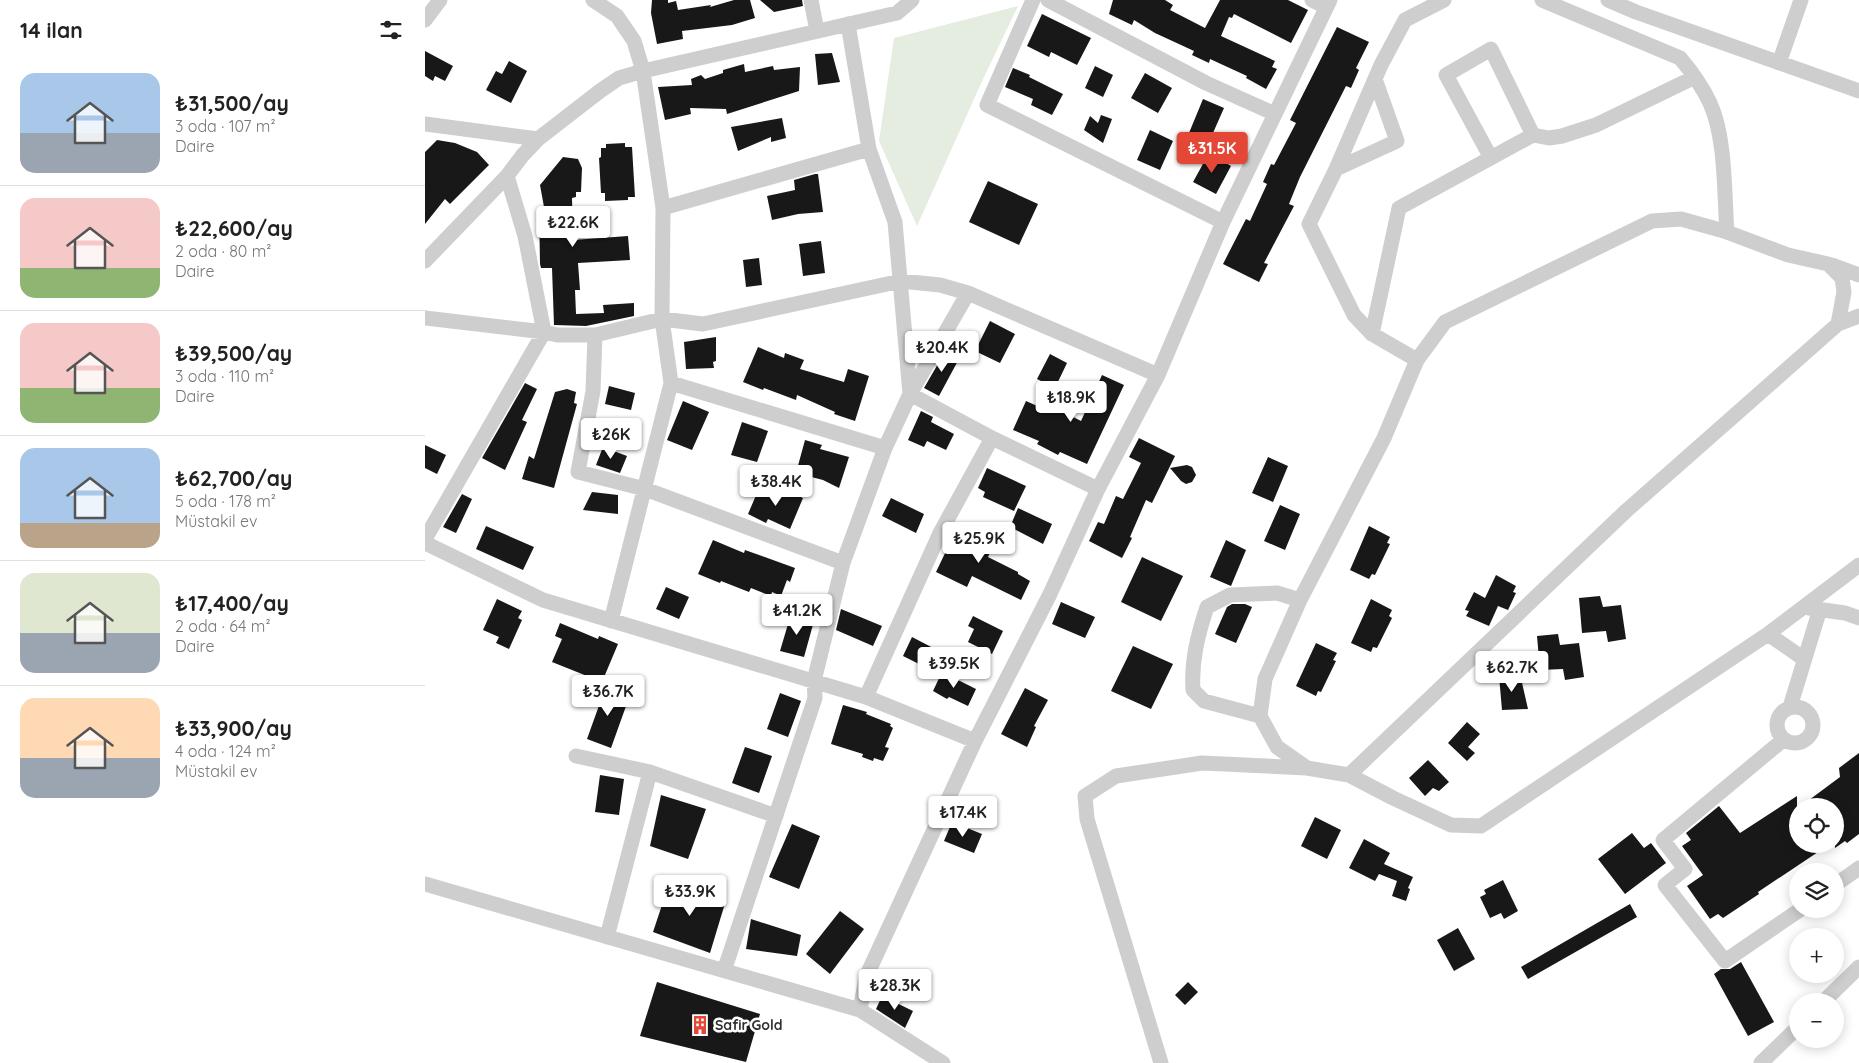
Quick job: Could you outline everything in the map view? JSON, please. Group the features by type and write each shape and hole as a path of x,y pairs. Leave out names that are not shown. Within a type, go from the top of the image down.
{"street":[{"path":"425,20 440,0"},
{"path":"593,0 617,16 634,41 643,71 663,208 662,318 671,383 611,622"},
{"path":"811,0 817,31"},
{"path":"425,261 507,176 538,139 619,78 897,13 912,0"},
{"path":"1033,0 987,105 1223,222"},
{"path":"1048,0 1206,82 1275,114"},
{"path":"860,1010 866,977 975,741 1050,594 1098,489 1158,375 1223,222 1328,4 1312,0"},
{"path":"1417,360 1372,334 1354,315 1309,224 1336,169 1375,79 1405,20 1443,0"},
{"path":"1542,0 1680,58 1695,77 1711,104 1720,138 1727,232"},
{"path":"1608,0 1636,12 1859,91"},
{"path":"1779,63 1801,0"},
{"path":"848,24 869,149 895,222 909,394"},
{"path":"1491,158 1446,75 1491,49 1533,135"},
{"path":"1372,334 1399,208 1533,135 1549,138 1596,125 1695,77"},
{"path":"1336,169 1397,141 1375,79"},
{"path":"425,124 538,139"},
{"path":"663,208 869,149"},
{"path":"425,539 544,332 525,236 507,176"},
{"path":"1307,768 1277,747 1260,716 1265,679 1300,600 1384,438 1417,360 1445,322 1652,221 1681,219 1727,232 1788,255 1828,264 1859,275"},
{"path":"1828,264 1842,278 1844,292 1838,324"},
{"path":"425,318 557,334 595,335 662,318 703,324 901,280 940,285 968,293 1158,375"},
{"path":"725,968 815,698 814,681 843,563 885,448 909,394 968,293"},
{"path":"1349,776 1627,512 1838,324 1859,316"},
{"path":"595,335 593,391 578,472 645,489 843,563"},
{"path":"671,383 885,448"},
{"path":"909,394 992,438 1098,489"},
{"path":"865,697 940,533 992,438"},
{"path":"425,543 543,600 865,697 975,741"},
{"path":"1161,1063 1087,820 1085,796 1116,776 1202,763 1307,768 1349,776 1451,825 1481,826 1768,634 1812,608 1859,565"},
{"path":"1260,716 1204,701 1193,690 1192,672 1197,637 1207,607 1230,595 1277,592 1300,600"},
{"path":"1812,608 1845,613 1859,618"},
{"path":"1790,707 1804,659 1812,608"},
{"path":"1768,634 1804,659"},
{"path":"1790,707 1798,707 1806,710 1812,716 1814,725 1812,733 1807,740 1799,744 1791,744 1783,740 1779,735 1777,722 1784,710 1790,707"},
{"path":"1783,740 1663,840 1685,869 1665,885 1725,961 1789,917"},
{"path":"576,756 650,772 776,816"},
{"path":"607,937 650,772"},
{"path":"1844,879 1859,868"},
{"path":"425,884 860,1010 943,1063"},
{"path":"1833,993 1859,967"},
{"path":"1761,1063 1789,1036"}],"shaded area":[{"path":"1018,6 917,226 879,141 894,38"}],"building":[{"path":"652,0 668,0 668,3 676,1 678,10 711,5 710,7 734,0 750,0 755,18 732,25 682,31 683,39 657,44 651,13"},
{"path":"760,0 802,0 803,6 774,12"},
{"path":"1113,0 1165,0 1173,5 1170,10 1205,28 1220,0 1288,0 1308,10 1291,43 1234,14 1232,18 1229,17 1221,36 1275,61 1272,67 1277,69 1266,89 1246,78 1247,76 1210,59 1209,63 1192,55 1194,51 1155,33 1134,20 1132,25 1109,14"},
{"path":"1042,14 1091,38 1077,65 1051,52 1049,57 1027,46"},
{"path":"1337,27 1369,42 1356,68 1359,70 1351,88 1346,86 1300,177 1289,204 1294,206 1264,263 1268,264 1259,282 1223,264 1246,219 1250,221 1267,184 1263,182 1271,164 1274,165 1296,123 1290,120"},
{"path":"425,51 453,66 445,81 435,76 433,81 425,76"},
{"path":"832,53 840,82 818,85 815,54"},
{"path":"509,61 527,71 511,103 486,90 496,71 502,74"},
{"path":"744,64 745,72 773,66 774,70 800,67 799,91 727,114 726,109 690,108 691,114 665,120 658,87 692,85 691,79 701,75 705,79 723,73 723,70"},
{"path":"1095,66 1113,75 1103,97 1085,88"},
{"path":"1013,68 1030,75 1029,77 1063,94 1052,115 1031,105 1033,99 1005,87"},
{"path":"1145,73 1172,88 1158,113 1131,98"},
{"path":"1203,99 1224,108 1209,142 1189,133"},
{"path":"1101,115 1112,119 1103,143 1084,130 1090,116 1098,123"},
{"path":"782,118 786,138 771,142 771,137 738,151 731,127"},
{"path":"1150,130 1173,141 1160,170 1137,160"},
{"path":"437,140 455,143 477,152 489,165 450,204 445,199 425,224 425,152"},
{"path":"625,143 625,147 632,147 635,197 628,197 628,200 605,201 605,193 601,193 599,158 601,157 601,148 606,148 606,144"},
{"path":"1209,153 1231,166 1216,194 1193,182"},
{"path":"563,157 578,159 582,168 581,192 576,192 576,197 572,198 573,240 628,236 630,260 578,263 580,290 575,290 576,314 604,313 603,305 634,303 634,316 586,326 554,325 552,268 541,268 540,264 539,207 544,207 540,185"},
{"path":"818,174 823,212 798,214 772,220 767,196 795,190 794,180"},
{"path":"988,181 1038,204 1019,245 969,222"},
{"path":"821,241 825,273 803,276 799,244"},
{"path":"759,258 762,285 746,287 743,260"},
{"path":"990,321 1015,334 1000,363 975,351"},
{"path":"716,337 716,361 713,362 714,368 686,369 684,342"},
{"path":"758,347 784,358 785,353 804,360 800,369 844,382 848,369 869,376 855,421 834,414 835,412 797,395 796,400 743,382"},
{"path":"946,350 960,357 939,396 924,388"},
{"path":"1050,354 1067,363 1055,388 1037,379"},
{"path":"1102,375 1124,385 1087,464 1060,452 1058,455 1037,444 1039,441 1013,430 1026,401 1053,413 1056,408 1081,421"},
{"path":"525,383 537,389 522,420 527,422 505,470 482,458"},
{"path":"609,386 635,393 631,410 605,404"},
{"path":"567,389 576,392 574,403 577,404 554,488 522,479 529,456 534,459 555,392"},
{"path":"683,401 709,412 692,450 667,440"},
{"path":"921,411 933,417 931,422 954,434 946,450 927,441 924,447 908,440"},
{"path":"742,422 768,431 757,462 731,455"},
{"path":"1139,438 1175,456 1152,503 1146,500 1130,537 1132,538 1122,558 1089,541 1098,522 1104,524 1116,496 1123,499 1141,463 1129,457"},
{"path":"805,440 822,445 820,449 849,457 839,488 823,480 796,473"},
{"path":"425,445 446,455 437,474 425,468"},
{"path":"603,447 627,456 620,473 596,465"},
{"path":"1268,457 1288,466 1273,502 1252,493"},
{"path":"1187,465 1192,467 1196,475 1192,482 1186,484 1170,468"},
{"path":"987,468 1026,486 1014,511 983,497 985,492 978,488"},
{"path":"760,486 781,497 784,490 803,498 790,529 768,519 766,523 748,514"},
{"path":"592,492 618,495 618,514 583,510"},
{"path":"462,494 472,499 456,533 443,527"},
{"path":"891,498 924,514 916,533 882,516"},
{"path":"1280,505 1300,514 1285,550 1264,541"},
{"path":"1018,508 1052,524 1043,544 1010,527"},
{"path":"959,524 995,541 988,557 1018,572 1018,574 1030,581 1021,600 972,576 967,587 936,572"},
{"path":"486,526 534,547 523,570 476,549"},
{"path":"1369,526 1390,537 1387,543 1390,544 1375,575 1372,574 1369,579 1350,570"},
{"path":"713,540 744,553 745,550 795,568 790,582 787,580 781,596 772,592 771,596 751,588 749,592 698,574"},
{"path":"1226,540 1246,550 1231,586 1210,577"},
{"path":"1142,557 1183,576 1161,621 1121,602"},
{"path":"1496,575 1516,586 1513,592 1516,593 1508,610 1498,606 1489,626 1466,616 1469,611 1465,610 1474,592 1485,598"},
{"path":"666,587 689,597 679,619 656,609"},
{"path":"1600,596 1603,607 1621,605 1626,639 1608,642 1606,631 1582,633 1579,598"},
{"path":"497,599 522,611 518,618 522,620 509,649 496,643 499,637 483,630"},
{"path":"1371,599 1392,610 1389,616 1392,618 1377,648 1373,647 1371,652 1351,643"},
{"path":"1061,602 1095,617 1085,638 1052,624"},
{"path":"1232,604 1245,604 1252,607 1236,643 1215,634 1227,607"},
{"path":"841,609 882,626 873,646 836,630"},
{"path":"791,614 814,621 804,657 780,651"},
{"path":"973,616 1003,631 992,654 968,642 974,629 968,626"},
{"path":"560,623 598,639 599,636 618,644 602,682 552,662 562,639 555,636"},
{"path":"1558,634 1560,645 1579,643 1584,677 1565,680 1563,669 1540,670 1537,636"},
{"path":"912,637 937,650 929,667 903,656"},
{"path":"1316,643 1337,653 1333,660 1336,661 1321,692 1318,691 1316,696 1296,686"},
{"path":"1133,646 1173,664 1151,709 1111,691"},
{"path":"942,672 976,689 968,706 949,697 947,699 933,691"},
{"path":"1520,674 1528,709 1502,710 1499,676"},
{"path":"606,686 630,695 611,748 587,739"},
{"path":"1025,688 1048,700 1034,726 1036,727 1027,747 1001,734"},
{"path":"780,693 801,701 788,737 767,729"},
{"path":"843,705 867,712 866,714 891,724 890,726 893,728 885,747 889,748 883,761 874,758 873,761 862,757 863,754 831,744"},
{"path":"1467,722 1480,734 1468,747 1475,753 1467,761 1448,743"},
{"path":"745,747 772,756 759,793 732,783"},
{"path":"1859,753 1859,834 1847,843 1844,842 1844,798 1812,798 1840,777 1839,768"},
{"path":"1428,760 1449,782 1439,791 1433,788 1425,796 1409,778"},
{"path":"600,775 624,779 619,815 595,812"},
{"path":"661,795 706,809 688,859 650,846"},
{"path":"1789,801 1789,853 1816,853 1802,863 1789,863 1789,871 1723,918 1718,914 1710,919 1687,886 1703,875 1682,846 1691,840 1686,833 1719,806 1740,833"},
{"path":"1315,817 1341,830 1327,859 1301,846"},
{"path":"952,822 982,834 974,853 944,841"},
{"path":"792,824 820,836 799,889 769,877"},
{"path":"1632,833 1644,848 1651,843 1666,863 1625,894 1598,859"},
{"path":"1364,839 1390,853 1384,864 1413,877 1408,888 1410,889 1406,901 1392,896 1397,881 1379,874 1375,881 1349,868"},
{"path":"1503,880 1518,911 1504,919 1501,913 1490,918 1480,897 1486,894 1484,890"},
{"path":"670,881 726,900 710,953 653,932"},
{"path":"1630,904 1637,917 1528,979 1521,967"},
{"path":"840,911 864,929 830,974 806,954"},
{"path":"751,919 801,935 797,956 746,949"},
{"path":"1458,928 1475,959 1454,971 1437,940"},
{"path":"1741,962 1774,1022 1748,1036 1714,974 1721,969 1730,969"},
{"name":"Safir Gold","path":"657,982 760,1014 746,1062 640,1036"},
{"path":"1188,982 1198,992 1185,1005 1175,995"},
{"path":"882,996 913,1011 905,1028 876,1009"}],"place":[{"name":"Safir Gold","path":"700,1025"}]}
